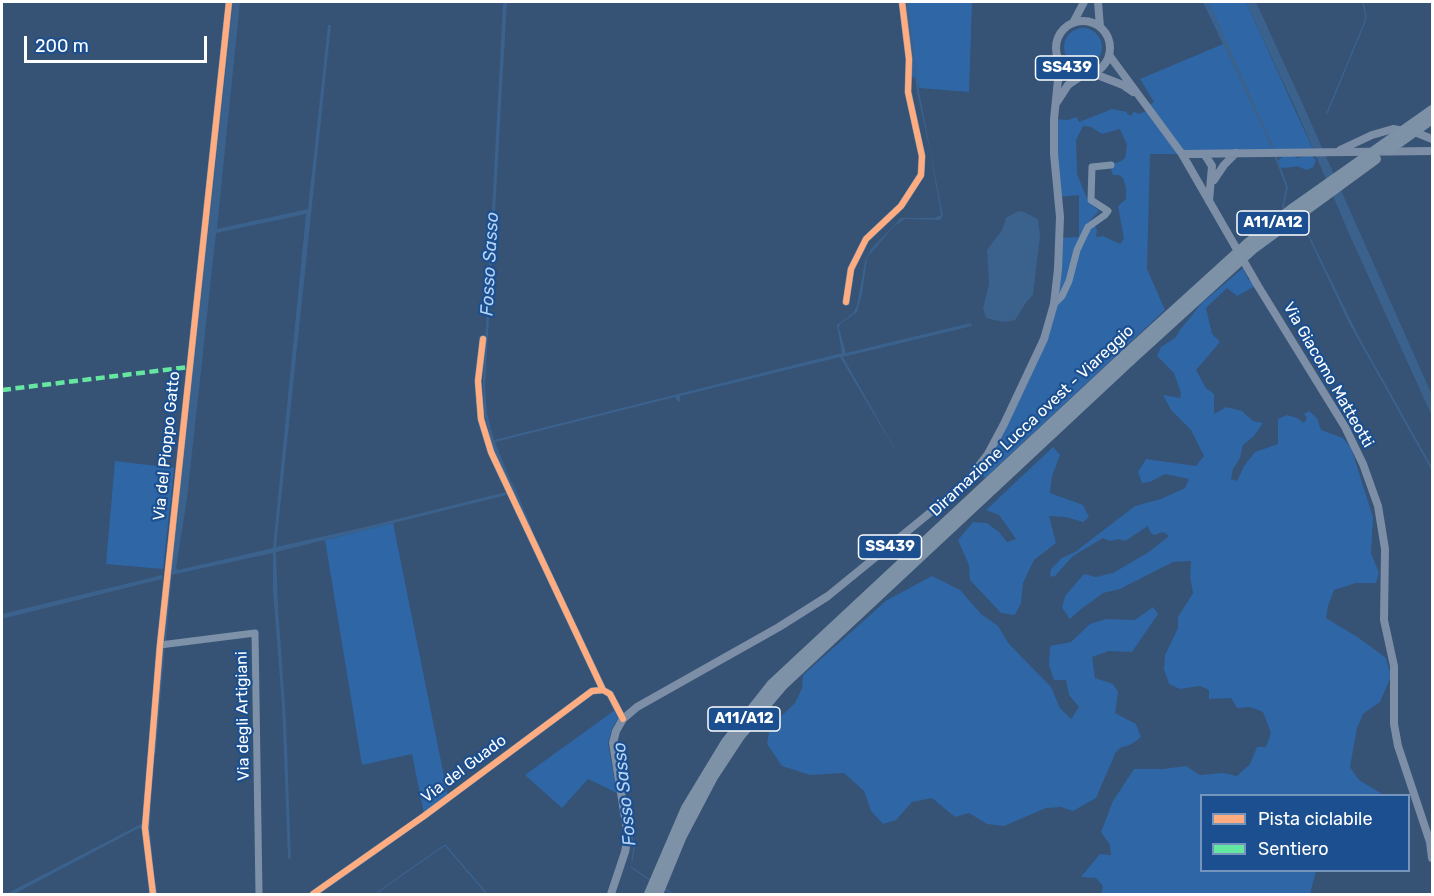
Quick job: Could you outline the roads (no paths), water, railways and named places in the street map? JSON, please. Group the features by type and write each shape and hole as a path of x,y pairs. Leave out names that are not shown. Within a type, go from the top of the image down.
{"highway":[{"name":"Diramazione Lucca ovest - Viareggio","path":"792,669 1060,427 1248,243 1293,208 1432,110"},
{"name":"Diramazione Lucca ovest - Viareggio","path":"649,894 675,832 709,777 792,669 1062,414 1253,249 1432,119"},
{"name":"Diramazione Lucca ovest - Viareggio","path":"658,894 709,777"}],"main road":[{"path":"1073,23 1084,2"},
{"path":"1073,23 1087,21 1100,27 1098,2"},
{"name":"SS439","path":"623,719 637,707 779,627 828,596 964,485 988,454 1044,339 1054,304 1059,269 1060,217 1054,154 1055,105 1060,60 1057,43 1066,28 1073,23"},
{"name":"SS439","path":"1055,105 1068,85 1100,69 1109,55 1109,41 1100,27"},
{"name":"SS439","path":"1109,55 1182,154"},
{"name":"SS439","path":"1060,60 1070,71 1123,84 1143,101"},
{"path":"1333,153 1372,135 1393,129 1417,133 1432,139"},
{"path":"1182,154 1432,151"},
{"path":"1211,186 1216,175 1236,153"},
{"name":"Via Giacomo Matteotti","path":"1182,154 1258,286 1345,427 1363,464 1378,506 1385,549 1384,620 1394,666 1394,724 1398,746 1430,842 1432,858"},
{"path":"1197,177 1198,162 1205,155"},
{"path":"1205,155 1212,166 1209,202"},
{"path":"611,894 628,836 613,743 616,731 623,719"}],"street":[{"name":"Via del Pioppo Gatto","path":"153,894 145,828 229,2"},
{"path":"846,302 851,269 866,239 901,206 921,175 922,156 908,92 909,59 902,2"},
{"path":"1054,304 1062,296 1069,281 1077,250 1088,227 1108,211 1091,200 1092,167 1111,165"},
{"path":"483,339 478,381 481,419 491,452 603,690 610,694 623,719"},
{"name":"Via degli Artigiani","path":"164,645 255,633 259,894"},
{"name":"Via del Guado","path":"313,894 424,816 592,691 603,690"}],"water":[{"path":"233,2 240,2 217,229 308,209 328,25 331,25 276,547 506,492 507,495 276,552 291,859 288,858 282,704 273,591 273,553 171,575","holes":["306,214 273,548 178,570 176,568 187,499 216,233"]},
{"path":"503,2 507,2 485,386 487,413 494,440 842,353 837,325 853,313 857,306 865,261 871,249 901,218 934,218 941,215 917,92 905,2 908,2 919,91 943,216 940,220 905,219 893,227 867,258 857,312 840,324 839,328 846,353 971,323 972,326 843,357 904,465 840,357 680,396 678,402 675,397 495,442 554,578 493,449 484,412 483,382"},
{"path":"1204,2 1209,2 1273,146 1288,187 1285,210 1309,235 1359,337 1432,467 1432,471 1349,323 1307,234 1295,225 1282,208 1286,187 1270,145"},
{"path":"1246,2 1256,2 1304,107 1432,395 1432,416 1350,236 1299,116"},
{"path":"1022,211 1038,219 1040,236 1033,295 1015,320 1005,322 986,318 983,308 989,284 987,250 1002,230 1006,218"},
{"path":"162,575 162,579 2,619 2,614"},
{"path":"145,822 145,828 139,828 14,894 6,894"}],"waterway":[{"path":"1327,113 1364,24 1366,17 1363,2"},
{"name":"Fosso Sasso","path":"512,483 531,528"},
{"path":"165,643 171,575"},
{"path":"155,753 164,648"},
{"name":"Fosso Sasso","path":"607,696 619,719"},
{"name":"Fosso Sasso","path":"623,781 634,848 632,860"},
{"path":"150,809 149,831 152,858"},
{"path":"375,894 445,845 487,894"},
{"name":"Fosso Sasso","path":"631,867 650,880"},
{"path":"155,884 157,894"},
{"name":"Fosso Sasso","path":"664,889 674,894"}]}
